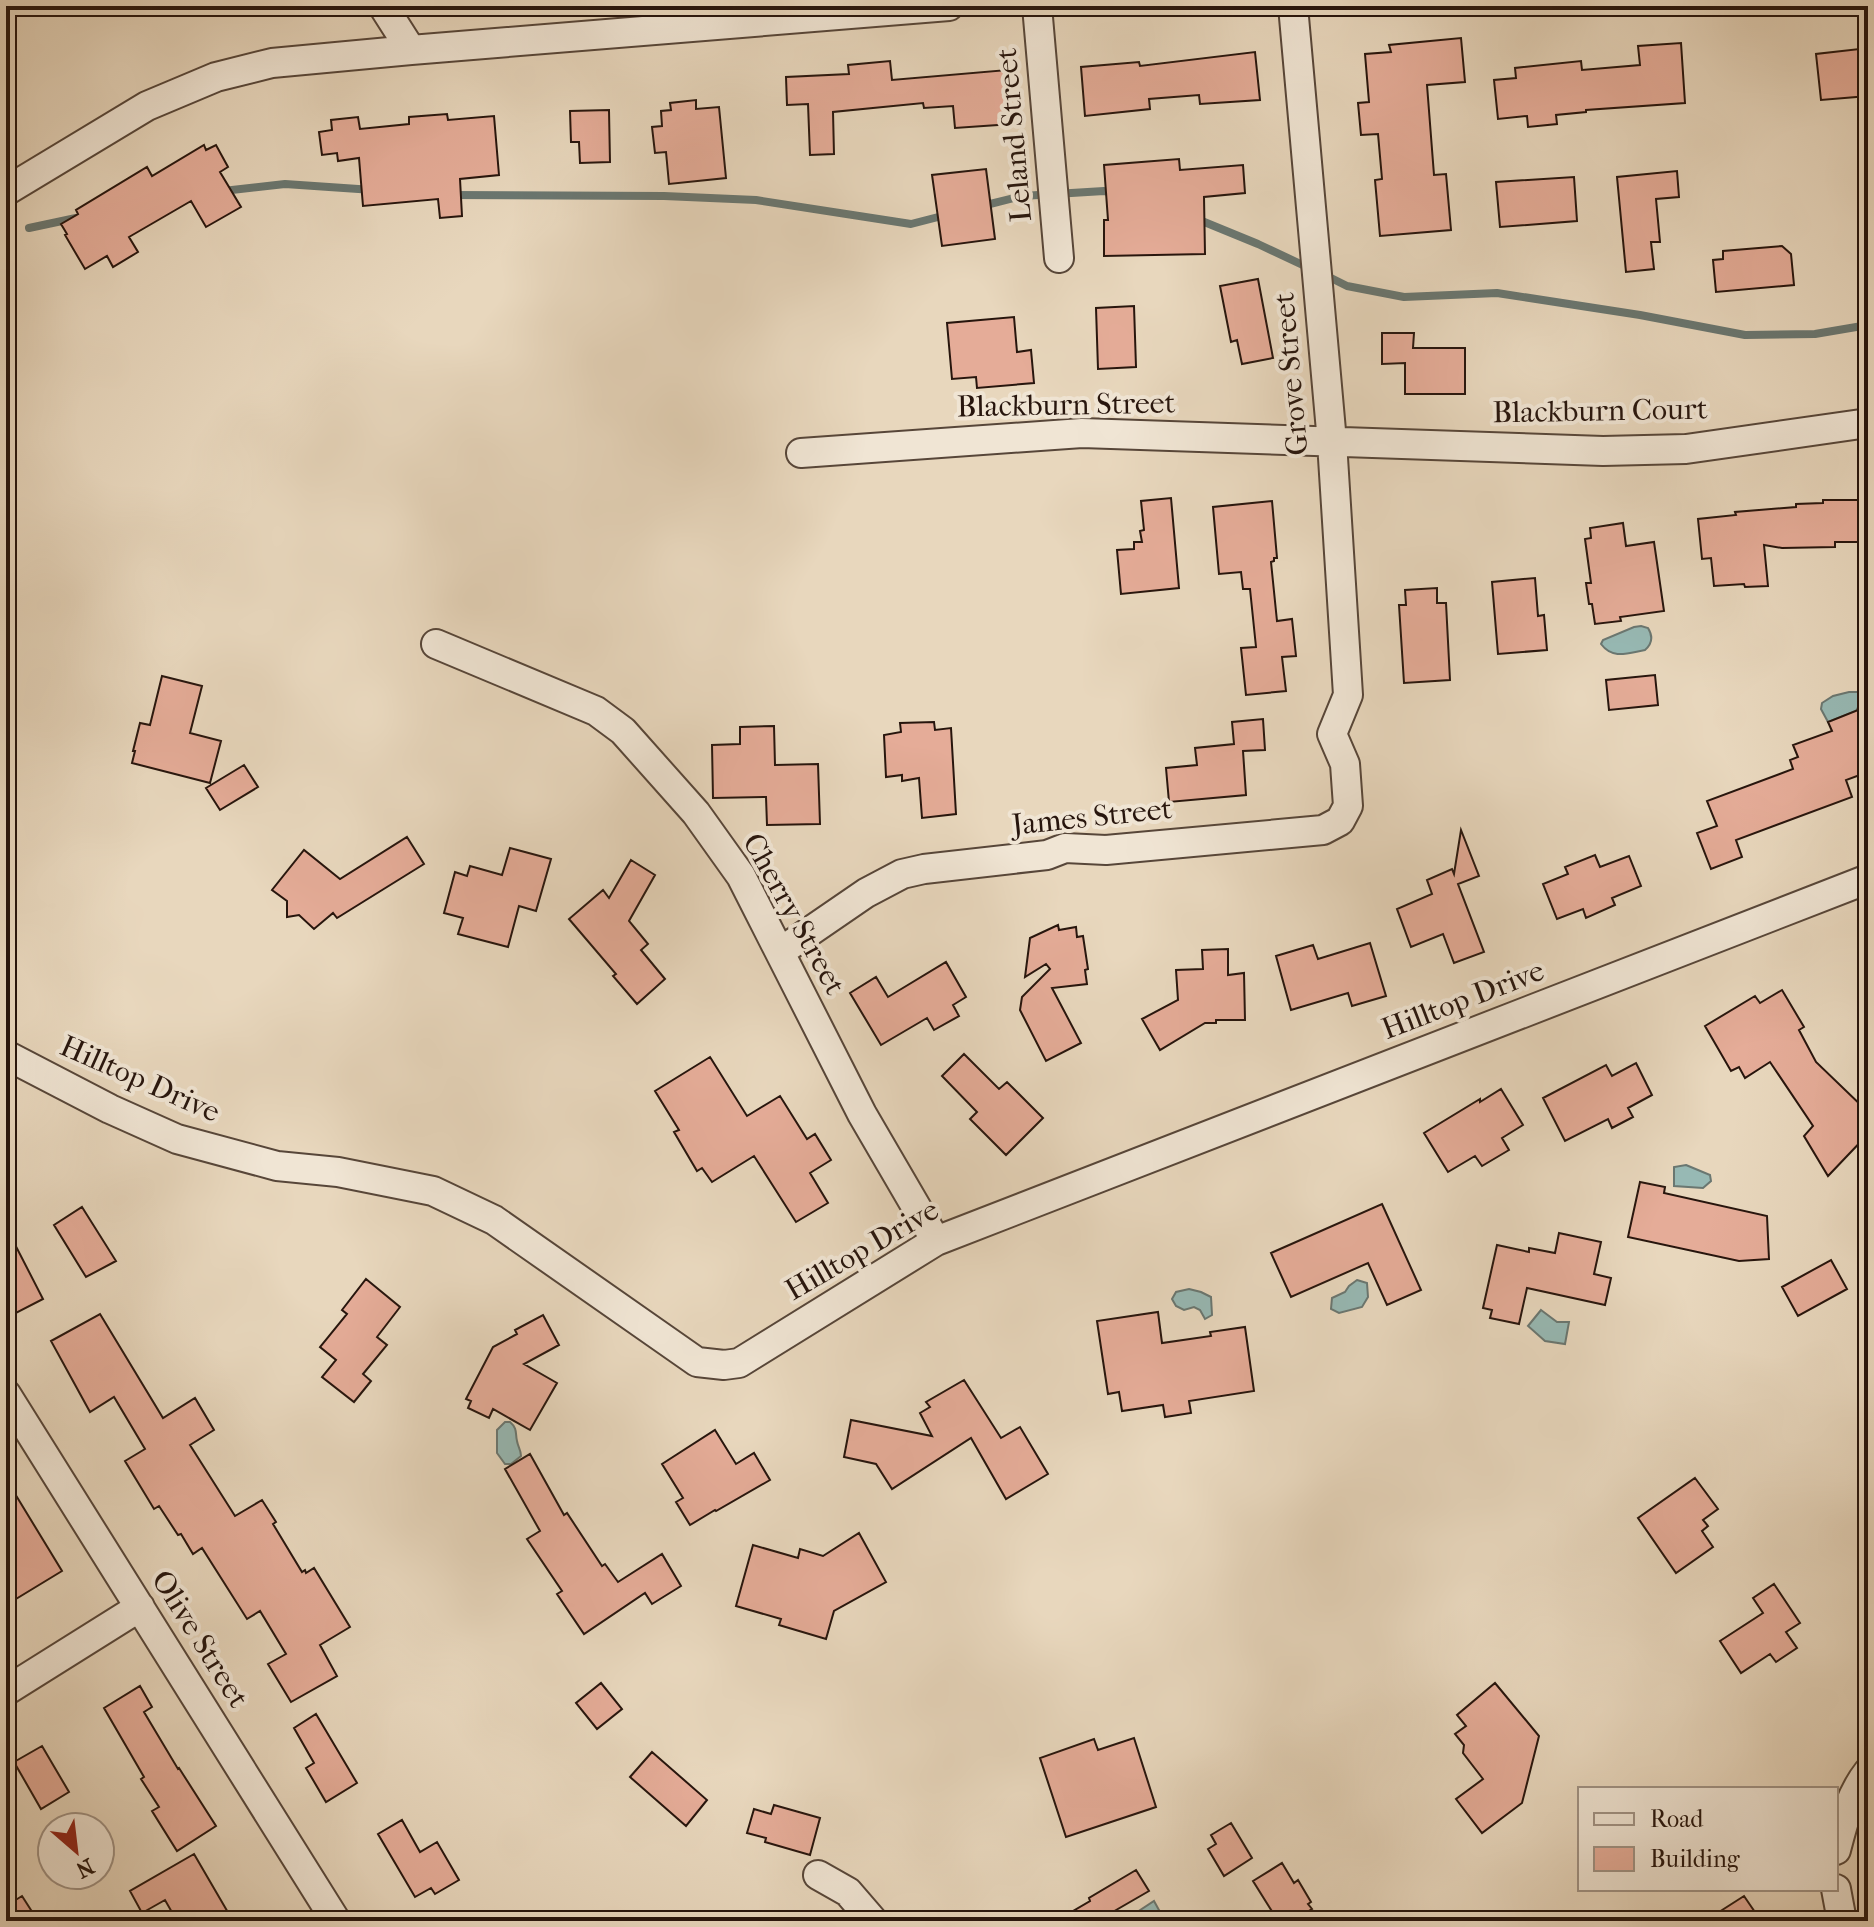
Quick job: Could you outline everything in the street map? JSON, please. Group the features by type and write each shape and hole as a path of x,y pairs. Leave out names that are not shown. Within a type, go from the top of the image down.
{"street":[{"path":"383,6 411,50"},
{"path":"6,191 147,106 216,77 272,63 411,50 693,16 949,6"},
{"name":"Leland Street","path":"1037,6 1059,258"},
{"name":"Grove Street","path":"1293,6 1332,442 1348,695 1332,734"},
{"name":"Blackburn Court","path":"1332,442 1603,451 1686,449 1868,423"},
{"name":"Blackburn Street","path":"801,453 1082,433 1332,442"},
{"name":"Cherry Street","path":"436,644 596,711 623,731 696,813 741,876 862,1114 936,1241"},
{"name":"James Street","path":"780,952 866,893 902,874 924,869 1047,855 1065,848 1106,850 1323,830 1340,821 1348,806 1345,764 1332,734"},
{"name":"Hilltop Drive","path":"6,1055 110,1109 177,1139 277,1166 338,1172 433,1191 494,1220 697,1362 724,1365 739,1363 936,1241 1868,879"},
{"name":"Olive Street","path":"6,1394 336,1921"},
{"path":"6,1691 140,1607"},
{"path":"1838,1843 1846,1813 1868,1772"},
{"path":"818,1875 848,1892 873,1921"},
{"path":"1836,1891 1842,1921"}],"water":[{"path":"1641,626 1648,628 1651,637 1650,645 1645,650 1616,654 1601,644 1603,640"},
{"path":"1849,692 1860,692 1862,700 1856,711 1828,722 1821,709 1822,703"},
{"path":"1686,1165 1710,1175 1711,1181 1703,1188 1674,1186 1674,1167"},
{"path":"1357,1280 1367,1283 1368,1297 1362,1307 1339,1313 1331,1309 1332,1298 1345,1292"},
{"path":"1189,1289 1211,1297 1212,1315 1205,1319 1194,1307 1184,1310 1176,1306 1172,1299 1176,1292"},
{"path":"1541,1310 1557,1322 1569,1322 1565,1344 1545,1341 1528,1326"},
{"path":"505,1422 510,1422 516,1431 521,1454 511,1464 505,1464 497,1453 497,1430"},
{"path":"1154,1901 1165,1921 1111,1921 1125,1920"}],"building":[{"path":"1461,38 1465,82 1427,85 1434,175 1446,174 1451,230 1380,236 1375,180 1382,179 1378,134 1361,135 1358,103 1369,102 1365,54 1391,52 1389,45"},
{"path":"1681,43 1685,103 1586,110 1556,115 1557,124 1528,127 1527,116 1498,119 1494,80 1516,78 1515,68 1581,61 1582,70 1640,65 1638,46"},
{"path":"1868,48 1868,96 1821,100 1816,54"},
{"path":"1255,52 1260,100 1200,104 1199,95 1149,99 1150,109 1085,116 1081,67 1139,62 1140,66"},
{"path":"890,61 892,80 1007,70 1012,124 955,128 953,106 924,108 923,103 833,112 834,154 810,155 808,104 787,105 786,77 849,74 848,65"},
{"path":"696,100 696,109 719,107 726,178 669,184 666,152 655,153 652,127 662,126 661,111 671,110 670,103"},
{"path":"609,110 610,162 580,163 579,142 571,142 570,111"},
{"path":"447,114 448,120 494,116 499,175 460,179 462,216 440,218 438,199 363,206 359,158 338,161 337,153 322,155 319,132 332,130 331,120 358,117 360,129 409,124 409,117"},
{"path":"204,145 206,150 216,145 228,167 220,172 241,207 206,227 191,201 129,237 138,252 113,267 107,256 85,269 61,224 78,214 76,210 147,167 152,176"},
{"path":"1179,159 1180,170 1243,165 1245,193 1204,197 1205,254 1104,256 1104,220 1108,220 1104,165"},
{"path":"986,169 995,239 942,246 932,175"},
{"path":"1677,171 1679,197 1656,199 1660,242 1651,242 1654,269 1626,272 1617,177"},
{"path":"1574,177 1577,221 1500,227 1496,182"},
{"path":"1782,246 1791,254 1794,285 1716,292 1713,260 1723,259 1723,251"},
{"path":"1258,279 1273,358 1242,364 1237,340 1231,342 1220,286"},
{"path":"1134,306 1136,367 1098,369 1096,308"},
{"path":"1014,317 1017,352 1031,350 1034,383 977,388 976,377 952,379 947,323"},
{"path":"1382,333 1414,333 1413,348 1465,348 1465,394 1405,394 1405,363 1382,364"},
{"path":"1171,498 1179,588 1121,594 1117,550 1134,549 1134,542 1142,542 1141,501"},
{"path":"1823,500 1868,500 1868,542 1835,542 1835,547 1782,548 1764,545 1768,586 1714,586 1711,558 1702,559 1698,519 1736,515 1735,512 1796,507 1796,504 1823,503"},
{"path":"1272,501 1277,558 1271,562 1277,621 1292,619 1296,656 1282,657 1286,691 1246,695 1241,648 1256,647 1250,589 1243,589 1241,572 1219,574 1213,507"},
{"path":"1623,523 1626,546 1654,542 1664,611 1595,624 1586,583 1591,583 1585,539 1591,538 1590,528"},
{"path":"1535,578 1538,616 1544,615 1547,650 1498,654 1492,582"},
{"path":"1437,588 1437,603 1446,603 1450,680 1404,683 1399,605 1406,605 1405,590"},
{"path":"1655,675 1658,705 1609,710 1606,680"},
{"path":"162,676 202,686 190,733 221,741 210,783 132,763 140,723 150,725"},
{"path":"1868,706 1868,772 1846,780 1852,797 1736,840 1742,857 1711,869 1697,833 1717,826 1707,801 1793,769 1790,760 1798,757 1793,745 1832,731 1828,722"},
{"path":"1263,719 1265,750 1243,751 1246,795 1169,802 1166,768 1197,765 1195,748 1234,744 1232,722"},
{"path":"934,722 935,730 951,728 956,814 922,818 919,778 902,781 902,775 886,777 884,735 901,732 900,723"},
{"path":"774,726 775,765 818,764 820,824 767,825 766,797 713,798 712,745 740,744 740,727"},
{"path":"244,765 258,787 220,810 206,788"},
{"path":"1461,830 1479,876 1458,884 1484,952 1454,963 1443,934 1411,947 1397,909 1432,894 1427,880 1452,869 1454,874"},
{"path":"407,837 424,864 337,918 333,913 314,929 299,915 287,917 287,901 272,890 304,850 340,879"},
{"path":"510,848 551,859 536,911 519,906 508,947 458,934 463,918 444,913 455,872 467,876 470,866 502,875"},
{"path":"1595,855 1600,867 1629,856 1641,886 1612,898 1615,905 1586,918 1583,909 1557,919 1543,884 1568,874 1565,867"},
{"path":"631,860 655,875 629,921 648,944 641,950 665,979 637,1004 569,919 603,890 609,898"},
{"path":"1058,925 1059,930 1076,927 1077,937 1083,936 1087,984 1052,988 1081,1043 1046,1061 1020,1010 1022,997 1050,969 1046,964 1025,977 1030,938"},
{"path":"1370,943 1386,996 1352,1006 1348,993 1291,1010 1276,956 1313,945 1318,959"},
{"path":"1228,949 1228,975 1244,973 1245,1020 1205,1023 1160,1050 1142,1019 1178,1000 1176,970 1203,969 1202,950"},
{"path":"946,962 966,997 953,1005 959,1016 934,1030 927,1018 881,1045 850,993 876,977 888,997"},
{"path":"1782,990 1804,1027 1799,1030 1816,1062 1868,1112 1868,1134 1828,1176 1804,1136 1813,1126 1770,1062 1745,1078 1739,1067 1731,1071 1705,1026 1755,996 1760,1003"},
{"path":"964,1054 999,1089 1007,1082 1043,1118 1006,1155 970,1119 977,1112 942,1076"},
{"path":"710,1057 747,1116 780,1096 807,1139 815,1134 831,1160 810,1173 828,1203 796,1222 754,1156 712,1182 702,1168 697,1171 674,1132 679,1130 655,1091"},
{"path":"1636,1063 1652,1095 1628,1108 1633,1117 1612,1128 1608,1119 1565,1141 1543,1098 1606,1065 1612,1076"},
{"path":"1501,1089 1523,1125 1502,1138 1509,1150 1482,1166 1475,1156 1448,1172 1424,1133"},
{"path":"1640,1182 1665,1187 1664,1193 1767,1216 1769,1259 1739,1261 1628,1237"},
{"path":"1382,1204 1421,1290 1387,1305 1368,1263 1291,1297 1271,1253"},
{"path":"82,1207 116,1261 86,1277 54,1225"},
{"path":"6,1227 43,1299 14,1314 6,1299"},
{"path":"1559,1233 1601,1242 1594,1274 1611,1278 1605,1305 1527,1288 1519,1324 1490,1318 1492,1310 1483,1308 1497,1245 1529,1252 1529,1248 1555,1253"},
{"path":"1831,1260 1847,1289 1798,1316 1782,1287"},
{"path":"366,1279 400,1307 377,1337 387,1345 363,1374 371,1381 354,1402 322,1377 336,1360 320,1347 347,1314 342,1310"},
{"path":"1158,1312 1162,1343 1211,1336 1210,1332 1245,1327 1254,1391 1189,1401 1191,1413 1165,1417 1163,1405 1122,1411 1119,1392 1108,1394 1097,1321"},
{"path":"100,1314 163,1418 195,1398 214,1430 190,1445 235,1516 262,1500 302,1572 314,1568 350,1627 320,1645 337,1676 291,1702 268,1664 286,1654 260,1611 247,1619 202,1548 193,1554 159,1506 154,1509 125,1461 145,1449 114,1397 90,1412 51,1341"},
{"path":"543,1315 559,1345 524,1364 557,1383 530,1430 493,1409 489,1418 468,1408 471,1401 466,1399 493,1347 517,1334 515,1330"},
{"path":"964,1380 1001,1438 1020,1427 1048,1474 1006,1499 971,1438 892,1489 876,1464 844,1457 851,1420 932,1436 920,1413 930,1407 926,1402"},
{"path":"715,1430 736,1464 754,1453 770,1480 690,1525 676,1502 683,1498 662,1464"},
{"path":"530,1454 564,1515 567,1513 602,1566 605,1564 618,1582 662,1554 681,1586 652,1604 645,1593 584,1634 557,1594 562,1591 527,1539 540,1531 505,1469"},
{"path":"1695,1478 1718,1509 1703,1520 1708,1526 1702,1531 1713,1547 1676,1573 1638,1518"},
{"path":"6,1479 62,1571 6,1605"},
{"path":"859,1533 886,1582 834,1611 826,1639 779,1625 781,1619 736,1606 753,1545 798,1558 800,1549 823,1556"},
{"path":"1774,1584 1800,1623 1786,1632 1797,1648 1776,1662 1770,1654 1741,1673 1720,1641 1763,1613 1753,1598"},
{"path":"601,1683 622,1709 597,1729 576,1703"},
{"path":"1495,1683 1539,1736 1522,1803 1482,1833 1456,1799 1483,1779 1463,1753 1464,1745 1455,1734 1466,1726 1457,1715"},
{"path":"140,1686 152,1707 144,1712 216,1826 177,1851 152,1811 159,1807 141,1779 144,1777 104,1708"},
{"path":"316,1714 357,1783 326,1802 306,1768 314,1763 294,1728"},
{"path":"1134,1738 1156,1807 1066,1837 1040,1758 1094,1739 1098,1750"},
{"path":"42,1746 69,1792 41,1809 14,1762"},
{"path":"652,1752 707,1800 686,1826 630,1777"},
{"path":"774,1805 820,1818 810,1855 765,1842 766,1838 747,1833 754,1809 771,1814"},
{"path":"402,1820 420,1852 437,1842 459,1880 435,1894 431,1888 415,1897 378,1834"},
{"path":"1231,1823 1252,1858 1224,1876 1208,1849 1216,1844 1211,1835"},
{"path":"194,1854 233,1921 177,1921 165,1900 142,1913 130,1891"},
{"path":"1282,1863 1294,1883 1298,1880 1311,1902 1308,1904 1312,1909 1307,1912 1313,1921 1278,1921 1253,1881"},
{"path":"1136,1870 1149,1891 1097,1921 1056,1921 1090,1901 1089,1898"},
{"path":"22,1896 38,1921 6,1921 6,1906"},
{"path":"1744,1896 1761,1921 1705,1921"}],"waterway":[{"path":"223,191 285,184 373,190"},
{"path":"982,206 1022,196 1104,191 1115,194"},
{"path":"450,195 664,196 756,200 911,224 946,215"},
{"path":"29,228 76,218"},
{"path":"1197,219 1309,268"},
{"path":"1325,275 1347,286 1404,297 1497,293 1745,335 1815,334 1868,325"}]}
